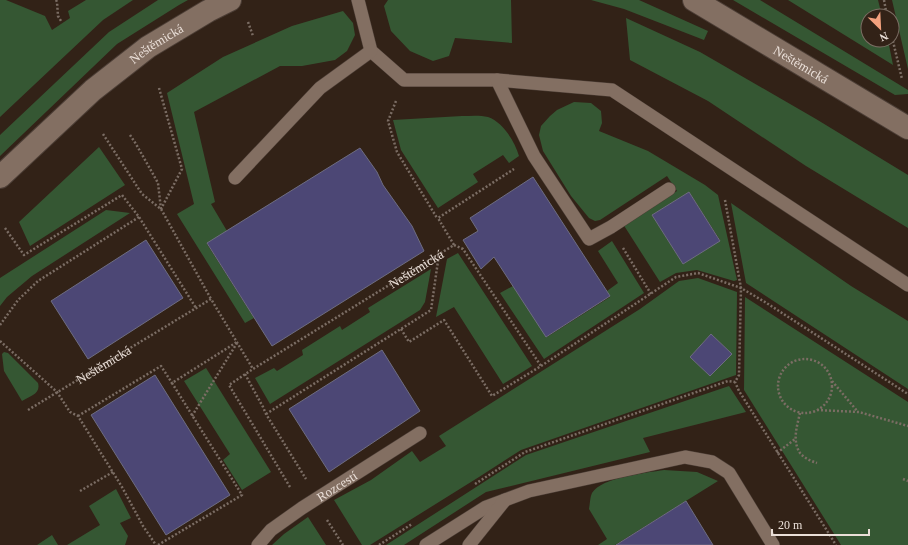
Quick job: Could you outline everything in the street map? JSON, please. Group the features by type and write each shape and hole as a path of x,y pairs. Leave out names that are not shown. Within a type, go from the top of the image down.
{"street":[{"name":"Neštěmická","path":"0,177 93,90 148,47 208,11 230,0"},
{"name":"Neštěmická","path":"694,0 908,128"}],"lane":[{"path":"358,0 371,51 404,80 497,80 612,90 908,285"},
{"path":"235,178 320,88 371,51"},
{"path":"497,80 534,156 589,239 611,227 669,189"},
{"name":"Rozcestí","path":"258,545 271,530 302,508 420,433"},
{"path":"426,545 486,507 505,499 529,491 685,457 712,462 729,474 773,545"},
{"path":"469,545 505,499"}],"path":[{"path":"56,0 58,16 61,21"},
{"path":"246,18 253,36"},
{"path":"895,48 902,79"},
{"name":"Neštěmická","path":"302,508 229,385 454,245 397,152 388,120 404,80"},
{"path":"159,88 182,169 161,209"},
{"path":"103,134 142,194 161,209"},
{"path":"130,135 158,183 161,209 211,299 253,369"},
{"path":"438,218 534,156"},
{"path":"5,228 24,255 122,195 139,217 196,308"},
{"path":"725,200 741,288 739,375 735,382"},
{"path":"0,325 18,300 38,281 139,217"},
{"path":"611,227 651,294"},
{"path":"454,245 463,249 541,366"},
{"path":"266,414 431,310 439,254"},
{"path":"401,329 409,342 444,320 492,396 541,366 676,277 698,273 741,288 766,302 908,394"},
{"name":"Neštěmická","path":"28,410 211,299"},
{"path":"0,341 57,392 70,412 78,416 122,487 143,526 157,545 242,495 161,366 78,416"},
{"path":"172,384 237,342"},
{"path":"192,416 237,342"},
{"path":"832,381 830,398 824,405 809,413 800,413 791,409 780,395 780,378 784,370 790,364 799,360 808,360 823,366 829,373 832,381 859,412"},
{"path":"245,374 264,407 266,414 308,482"},
{"path":"474,485 525,452 728,381 735,382"},
{"path":"735,382 777,453 836,545"},
{"path":"817,410 859,412 908,426"},
{"path":"800,413 795,440 800,454 817,464"},
{"path":"777,453 795,440"},
{"path":"80,491 113,472"},
{"path":"903,479 908,481"},
{"path":"324,515 343,545"},
{"path":"379,545 416,521"}],"green space":[{"path":"0,0 6,0 45,16 52,30 70,18 68,11 86,0 133,0 103,20 0,117"},
{"path":"158,0 188,0 117,44 0,156 0,135 109,32"},
{"path":"388,0 511,0 512,43 455,38 449,56 433,61 410,51 391,31 384,6"},
{"path":"591,0 639,0 708,31 704,40 624,9"},
{"path":"733,0 760,0 908,90 908,94 895,95"},
{"path":"788,0 878,0 880,8 860,8 860,45"},
{"path":"892,0 908,0 908,69 900,34 900,8 894,8"},
{"path":"343,11 353,23 355,35 347,51 335,60 302,66 280,66 194,112 215,202 211,204 227,231 207,244 254,318 245,323 177,214 194,204 167,93 223,57 292,26"},
{"path":"626,18 700,52 816,119 908,175 908,228 806,166 708,101 630,60"},
{"path":"866,48 890,48 893,65"},
{"path":"574,102 591,103 601,111 602,123 599,131 648,151 705,185 718,195 737,280 734,281 697,270 676,273 660,282 623,224 677,191 667,176 600,220 595,221 589,218 571,196 543,151 539,135 541,126 557,110","holes":["689,192 720,240 683,264 652,215"]},
{"path":"462,116 488,117 499,123 508,133 519,156 509,163 503,155 473,174 478,182 438,208 401,150 393,120"},
{"path":"99,147 125,185 30,246 19,222"},
{"path":"731,203 851,286 908,321 908,389 746,283"},
{"path":"106,210 130,213 32,276 7,297 0,306 0,278"},
{"path":"612,241 644,293 544,359 500,293 513,286 547,337 610,297 607,291 618,283 598,251"},
{"path":"458,253 532,366 503,384 454,307 436,317 447,259"},
{"path":"431,269 425,302 420,310 270,404 255,378 274,368 277,371 303,355 302,350 340,326 342,330 370,312 368,308"},
{"path":"698,278 737,292 736,375 521,450 370,545 362,545 334,500 371,480 412,451 420,462 446,446 439,436 640,309 679,281","holes":["711,334 732,354 710,376 690,357"]},
{"path":"745,297 908,402 908,545 841,545 744,390"},
{"path":"4,352 8,353 38,383 38,390 22,401 4,371 2,354"},
{"path":"206,368 271,472 242,490 223,460 230,454 184,381"},
{"path":"729,386 746,412 643,438 650,452 486,492 404,545 386,545 526,455"},
{"path":"664,470 697,472 718,481 615,545 598,545 607,539 589,509 592,493 597,488 614,479"},
{"path":"116,489 131,518 120,523 128,536 125,545 67,545 100,525 89,506"},
{"path":"308,517 326,545 272,545 284,534"},
{"path":"52,535 58,545 37,545"}],"building":[{"path":"360,148 377,172 383,185 412,226 424,251 272,346 207,243"},
{"path":"533,177 610,296 546,337 494,257 481,269 463,240 478,231 470,218"},
{"path":"689,192 720,241 683,264 652,215"},
{"path":"146,240 183,298 88,359 51,301"},
{"path":"711,334 732,354 710,376 690,357"},
{"path":"382,350 420,411 329,472 289,409"},
{"path":"155,375 230,495 166,535 91,415"},
{"path":"686,501 713,545 616,545"}]}
